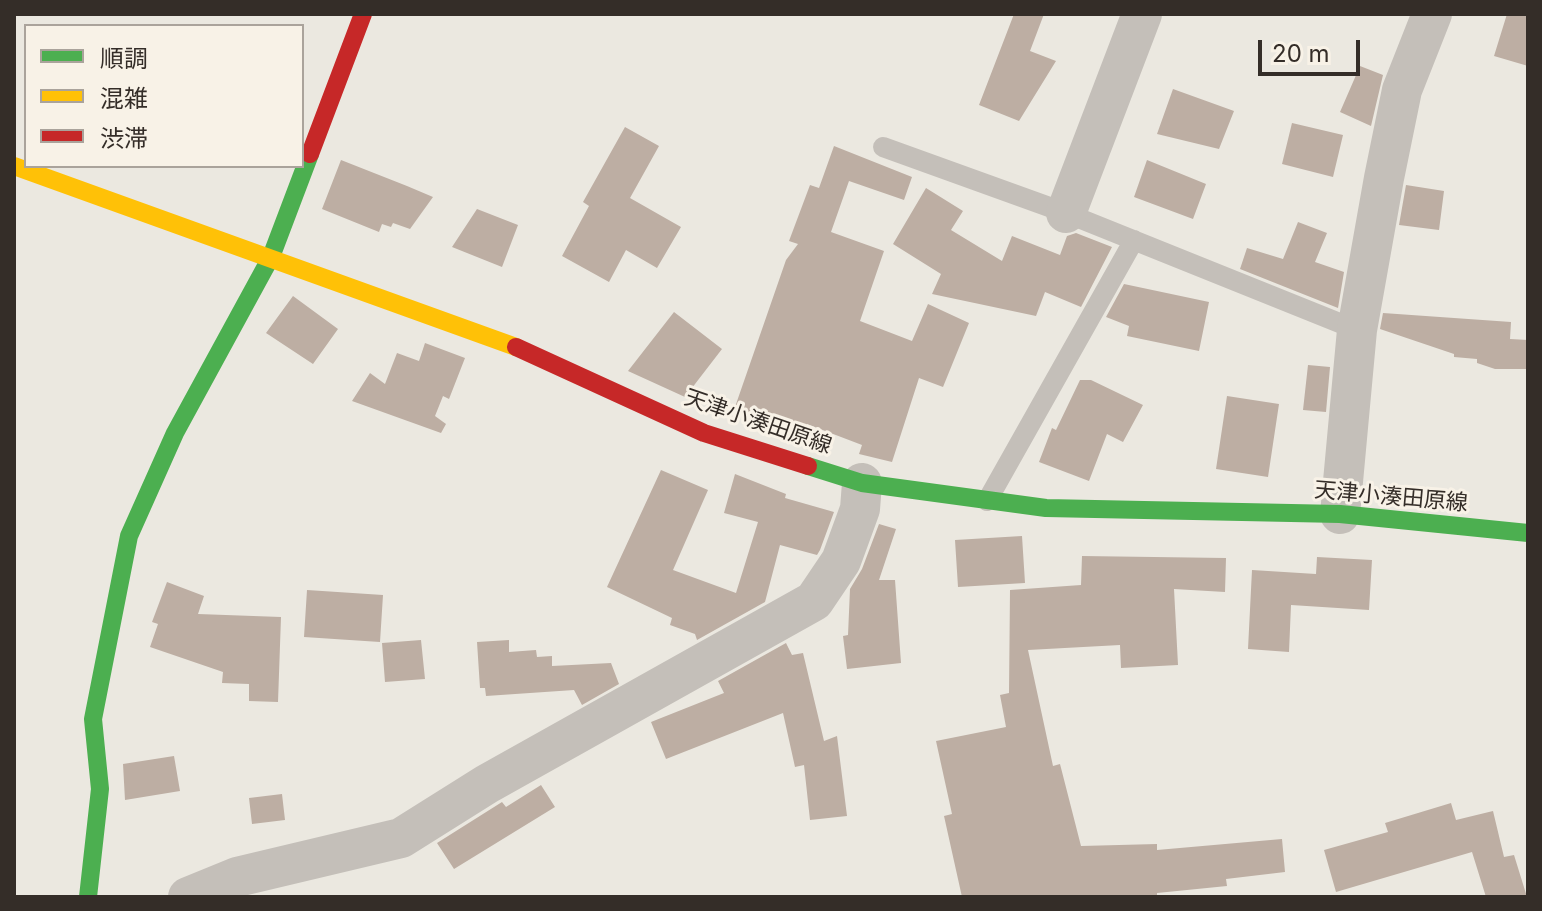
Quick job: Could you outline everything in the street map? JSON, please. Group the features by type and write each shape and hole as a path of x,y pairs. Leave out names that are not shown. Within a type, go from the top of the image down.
{"main road":[{"path":"88,897 100,789 93,719 129,536 175,433 271,257 363,14"},
{"name":"天津小湊田原線","path":"14,166 511,345 704,433 862,483 1046,508 1340,514 1528,533"}],"street":[{"path":"1066,213 1142,14"},
{"path":"1340,514 1357,330 1402,90 1432,14"},
{"path":"188,897 237,877 401,838 487,784 814,601 841,561 860,509 862,483"}],"lane":[{"path":"883,147 1066,213 1357,330"},
{"path":"987,501 1134,240"}],"building":[{"path":"1014,14 1044,14 1030,51 1056,61 1019,121 979,105"},
{"path":"1507,14 1528,14 1528,66 1494,56"},
{"path":"1360,66 1383,75 1371,126 1340,112"},
{"path":"1173,89 1234,111 1219,149 1157,134"},
{"path":"1292,123 1343,135 1333,177 1282,164"},
{"path":"625,127 659,146 630,198 681,227 657,268 626,250 609,282 562,256 589,206 583,202"},
{"path":"834,146 912,177 904,200 849,181 831,232 884,251 860,321 912,341 928,304 969,323 943,387 919,378 892,462 859,454 862,445 807,424 802,436 735,407 786,260 798,244 789,241 810,185 819,188"},
{"path":"341,160 433,197 410,229 393,223 391,227 382,224 379,232 322,209"},
{"path":"1147,160 1206,184 1193,219 1134,197"},
{"path":"1406,185 1444,191 1439,230 1399,225"},
{"path":"926,188 963,211 951,230 1002,261 1012,236 1060,255 1067,236 1076,233 1112,247 1081,307 1045,292 1036,316 932,294 941,274 893,244"},
{"path":"477,209 518,225 502,267 452,247"},
{"path":"1298,222 1327,233 1315,262 1344,272 1338,308 1240,269 1247,248 1283,259"},
{"path":"1124,284 1209,302 1199,351 1127,336 1129,326 1106,317"},
{"path":"293,296 338,329 313,364 266,333"},
{"path":"674,312 722,349 685,397 628,371"},
{"path":"1383,313 1511,322 1510,339 1528,340 1528,369 1495,369 1477,363 1477,359 1454,357 1454,354 1380,329"},
{"path":"425,343 465,358 449,399 443,396 435,416 446,424 441,433 352,401 370,373 385,384 397,353 419,361"},
{"path":"1308,365 1330,367 1326,412 1303,410"},
{"path":"1080,380 1091,380 1143,405 1123,442 1107,434 1089,481 1039,462 1052,428 1056,430"},
{"path":"1227,396 1279,404 1268,477 1216,469"},
{"path":"661,470 708,490 673,570 736,593 758,522 724,513 735,474 786,494 785,498 834,512 817,555 780,545 765,602 697,640 695,634 670,625 672,618 607,587"},
{"path":"879,524 896,529 879,580 895,580 901,663 847,669 843,636 848,635 850,589 862,569"},
{"path":"1022,536 1025,583 958,587 955,540"},
{"path":"1082,556 1226,558 1225,592 1174,589 1178,665 1121,668 1120,645 1028,650 1053,766 1060,764 1081,846 1157,844 1157,850 1282,839 1285,872 1226,879 1227,886 1157,893 1157,897 962,897 944,816 952,814 936,741 1006,727 1000,695 1009,693 1010,590 1081,585"},
{"path":"1317,557 1372,560 1369,610 1291,605 1289,652 1248,649 1252,570 1316,574"},
{"path":"167,582 204,596 198,614 281,617 278,702 249,701 249,684 222,683 223,672 150,647 158,624 152,622"},
{"path":"307,590 383,595 380,642 304,637"},
{"path":"421,640 425,679 385,682 382,643"},
{"path":"509,640 509,652 536,650 537,657 552,656 552,666 611,663 619,684 582,705 574,690 486,696 485,688 480,688 477,642"},
{"path":"786,643 792,655 803,653 824,741 837,736 847,816 810,820 804,765 795,767 783,713 666,759 651,722 724,693 718,681"},
{"path":"174,756 180,791 125,800 123,764"},
{"path":"541,785 555,807 454,869 437,843 502,802 506,807"},
{"path":"282,794 285,820 252,824 249,798"},
{"path":"1451,803 1456,820 1493,811 1504,857 1514,855 1527,897 1486,897 1472,852 1336,892 1324,850 1388,832 1385,823"}],"traffic: fast":[{"path":"88,897 100,789 93,719 129,536 175,433 271,257 310,154"},
{"path":"808,466 862,483 1046,508 1340,514 1528,533"}],"traffic: slow":[{"path":"14,166 516,347"}],"traffic: jam":[{"path":"310,154 363,14"},
{"path":"516,347 704,433 808,466"}]}
